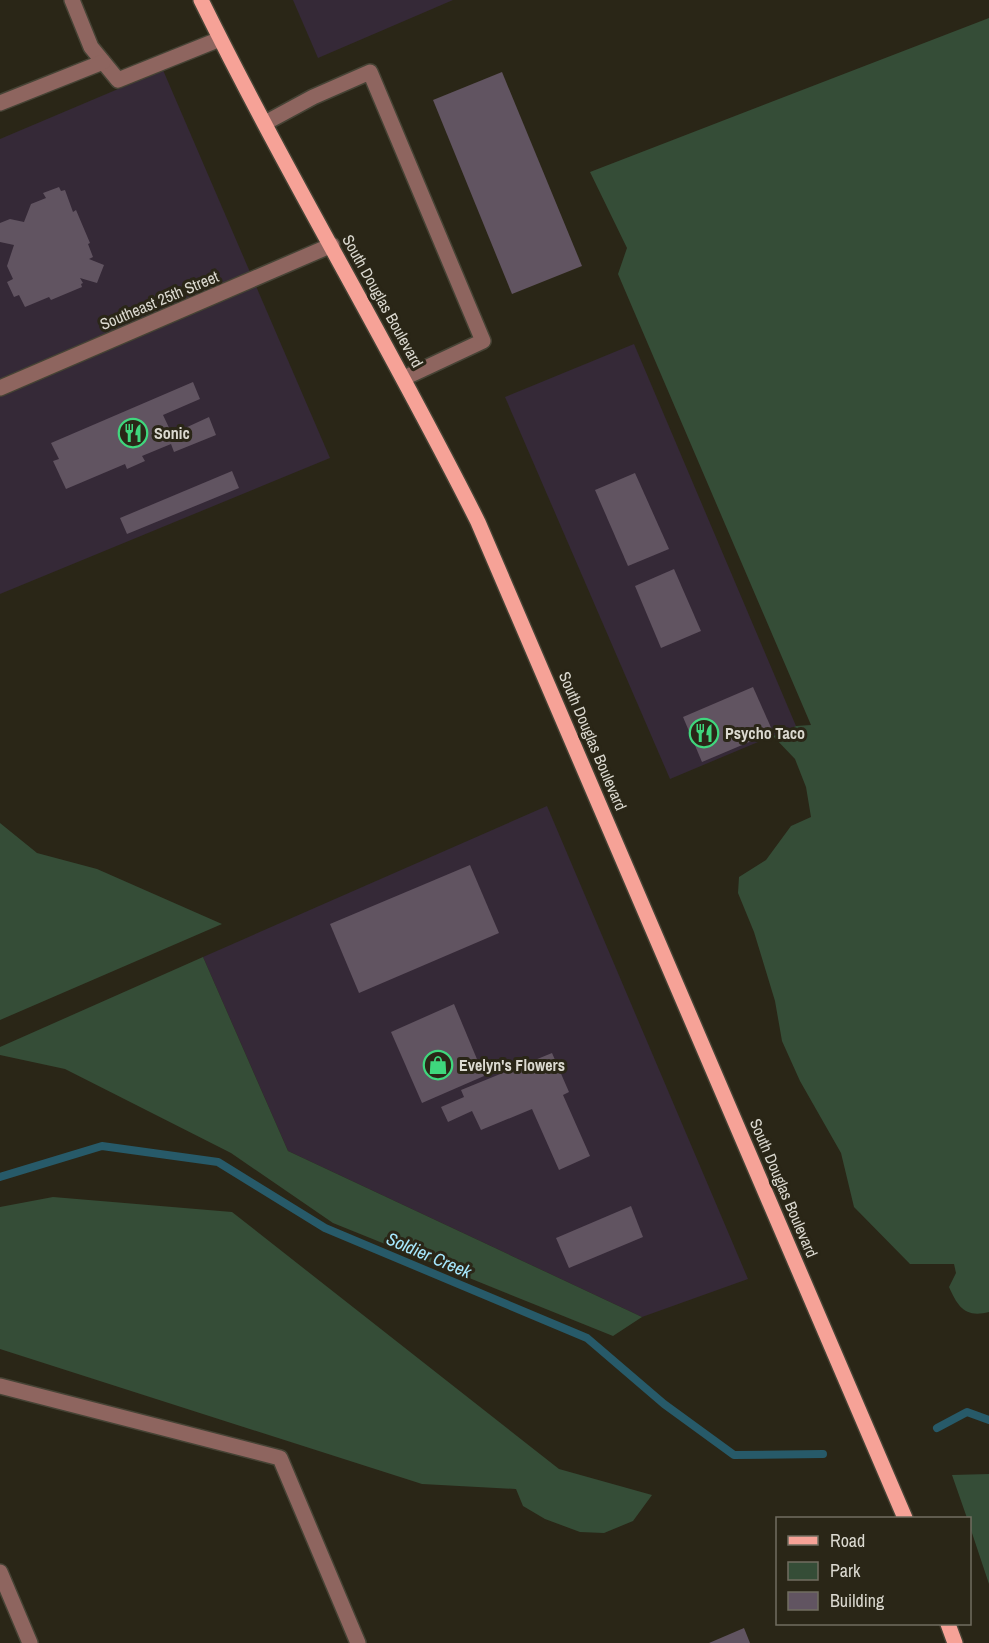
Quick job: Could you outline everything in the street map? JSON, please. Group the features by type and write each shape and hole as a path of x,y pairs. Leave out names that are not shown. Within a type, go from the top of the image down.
{"main road":[{"name":"South Douglas Boulevard","path":"201,0 442,449 490,549 905,1517"},
{"path":"949,1625 955,1643"}],"street":[{"path":"72,0 92,47 118,80 220,39"},
{"path":"0,104 103,62"},
{"path":"265,123 313,97 370,72 483,341 404,378"},
{"name":"Southeast 25th Street","path":"0,388 332,245"},
{"path":"0,1386 280,1458 358,1643"},
{"path":"0,1572 30,1643"}],"shaded area":[{"path":"293,0 453,0 318,58"},
{"path":"163,70 330,458 0,594 0,139"},
{"path":"634,344 796,726 670,779 505,397"},
{"path":"547,806 748,1279 642,1317 288,1151 203,957"}],"green space":[{"path":"989,18 989,1312 974,1313 968,1312 959,1305 949,1287 956,1273 954,1264 910,1264 854,1207 841,1153 800,1081 782,1041 775,1001 754,932 738,893 739,877 766,860 791,826 811,817 806,787 795,759 773,736 796,726 811,725 618,274 627,248 590,172"},
{"path":"0,823 37,853 97,869 222,924 0,1020"},
{"path":"203,957 288,1151 642,1317 613,1336 333,1223 231,1153 65,1069 0,1055 0,1047"},
{"path":"53,1197 232,1212 559,1469 652,1495 633,1521 604,1533 580,1532 545,1519 523,1506 516,1489 422,1484 0,1349 0,1207"},
{"path":"989,1474 989,1584 971,1530 971,1517 967,1517 952,1475"}],"building":[{"path":"502,72 582,266 512,294 433,100"},
{"path":"59,187 61,191 65,190 73,212 76,210 90,243 88,244 93,257 89,259 104,265 97,283 80,278 83,283 82,287 51,300 49,297 25,307 19,295 14,297 7,282 13,279 7,266 14,245 0,242 0,223 10,219 24,222 31,204 46,198 43,193"},
{"path":"193,382 200,399 163,415 172,434 209,417 216,435 174,452 171,444 142,456 145,461 127,469 125,464 66,489 53,461 59,459 51,443"},
{"path":"232,471 239,488 127,534 120,518"},
{"path":"635,473 669,549 628,566 595,490"},
{"path":"674,569 701,631 661,648 635,586"},
{"path":"753,687 773,732 702,762 683,717"},
{"path":"470,865 499,933 359,993 330,924"},
{"path":"454,1004 484,1076 422,1103 391,1032"},
{"path":"552,1053 569,1092 563,1095 590,1156 559,1170 532,1109 481,1130 472,1111 448,1122 441,1107 464,1097 461,1090"},
{"path":"631,1206 643,1237 569,1268 556,1238"},
{"path":"744,1628 750,1643 709,1643"}],"waterway":[{"name":"Soldier Creek","path":"0,1177 102,1146 218,1162 325,1228 587,1338 664,1404 734,1455 823,1454"},
{"name":"Soldier Creek","path":"937,1428 967,1412 989,1420"}],"place":[{"name":"Sonic","path":"133,433"},
{"name":"Psycho Taco","path":"704,733"},
{"name":"Evelyn's Flowers","path":"438,1065"}]}
